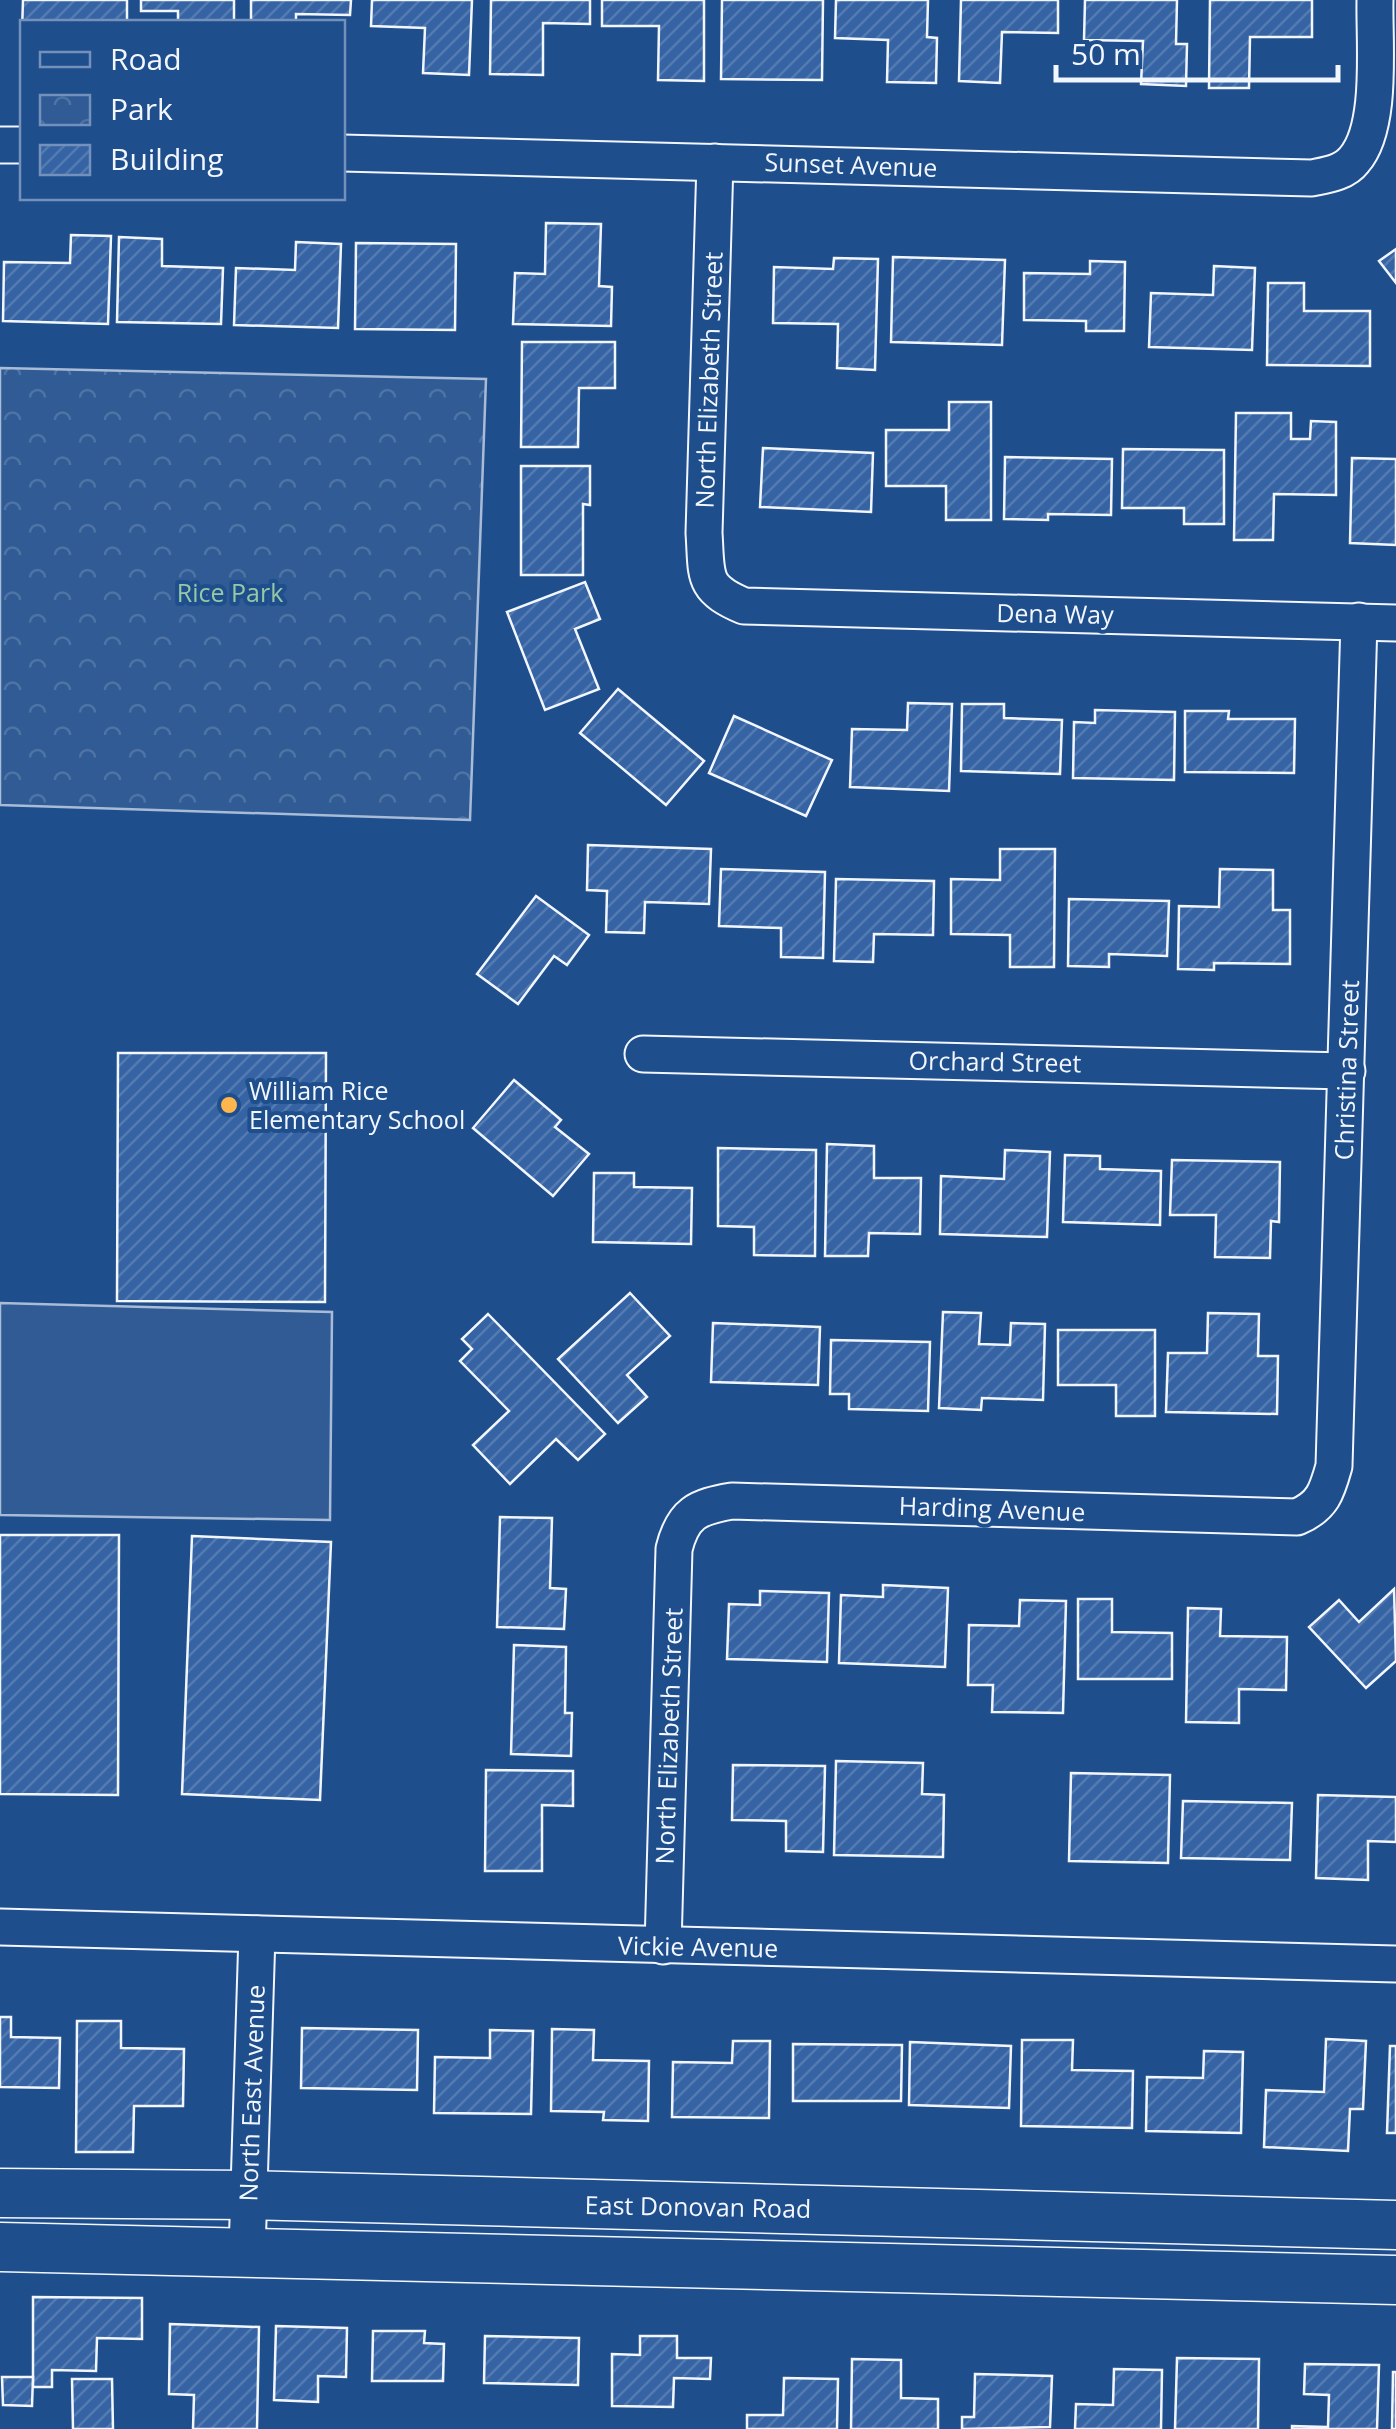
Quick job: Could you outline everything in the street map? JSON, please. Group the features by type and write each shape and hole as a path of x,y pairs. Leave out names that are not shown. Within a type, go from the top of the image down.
{"main road":[{"name":"East Donovan Road","path":"0,2193 249,2195 1396,2225"},
{"path":"0,2248 1396,2280"}],"street":[{"name":"Sunset Avenue","path":"345,153 1312,178 1340,171 1354,160 1372,128 1375,0"},
{"name":"North Elizabeth Street","path":"715,162 704,533 707,581 717,594"},
{"name":"Dena Way","path":"717,594 744,606 1396,622"},
{"name":"Christina Street","path":"1311,1511 1326,1496 1334,1466 1359,622"},
{"name":"Orchard Street","path":"643,1054 1347,1071"},
{"name":"Harding Avenue","path":"680,1526 702,1506 732,1501 1297,1518 1311,1511"},
{"name":"North Elizabeth Street","path":"663,1946 674,1549 680,1526"},
{"name":"Vickie Avenue","path":"0,1928 1396,1964"},
{"name":"North East Avenue","path":"247,2252 256,1934"}],"shaded area":[{"path":"0,1303 332,1312 330,1520 0,1515"}],"green space":[{"name":"Rice Park","path":"0,368 486,379 470,820 0,805"}],"building":[{"path":"23,0 127,0 127,20 22,20"},
{"path":"141,0 234,0 234,20 178,20 178,11 141,11"},
{"path":"251,0 351,0 350,15 296,14 296,20 251,20"},
{"path":"372,0 472,0 469,75 423,73 425,28 371,26"},
{"path":"491,0 590,0 590,24 543,23 543,75 490,74"},
{"path":"602,0 704,0 704,81 658,80 659,26 602,26"},
{"path":"722,0 823,0 822,80 721,79"},
{"path":"836,0 928,0 927,37 937,38 936,83 887,82 888,40 835,38"},
{"path":"961,0 1058,0 1058,33 1002,32 1000,83 959,81"},
{"path":"1085,0 1177,0 1176,44 1187,44 1186,86 1141,84 1143,41 1084,40"},
{"path":"1210,0 1312,0 1312,37 1250,37 1249,88 1209,88"},
{"path":"546,223 601,224 599,286 612,287 611,326 513,324 515,273 545,274"},
{"path":"71,235 111,236 108,324 3,321 4,262 70,263"},
{"path":"119,237 162,239 162,266 223,268 221,324 117,322"},
{"path":"296,242 341,244 338,328 234,325 236,268 295,270"},
{"path":"356,243 456,244 455,330 355,329"},
{"path":"1396,249 1396,283 1379,261"},
{"path":"893,257 1005,260 1002,345 891,342"},
{"path":"834,258 878,259 875,370 837,368 838,324 773,323 774,267 833,269"},
{"path":"1090,261 1125,262 1124,331 1086,331 1086,321 1024,320 1024,273 1090,274"},
{"path":"1214,266 1255,268 1252,350 1149,347 1151,293 1213,295"},
{"path":"1268,283 1304,283 1304,311 1370,311 1370,366 1267,365"},
{"path":"522,342 615,342 615,388 579,388 578,447 521,447"},
{"path":"949,402 991,402 991,520 946,520 946,486 886,486 886,430 949,430"},
{"path":"1236,413 1291,413 1291,439 1310,439 1311,421 1336,422 1336,495 1274,494 1273,540 1234,540"},
{"path":"763,448 873,453 871,512 760,507"},
{"path":"1123,449 1224,450 1224,524 1184,524 1184,508 1122,508"},
{"path":"1005,457 1112,459 1111,515 1048,514 1048,520 1004,519"},
{"path":"1352,458 1396,459 1396,545 1350,543"},
{"path":"521,466 590,466 590,505 583,504 583,575 521,575"},
{"path":"585,582 600,619 575,629 599,689 545,710 507,612"},
{"path":"618,689 704,761 666,805 580,733"},
{"path":"908,703 952,704 949,791 850,787 852,729 907,730"},
{"path":"962,704 1004,704 1004,718 1062,720 1060,774 961,771"},
{"path":"1095,710 1175,712 1174,780 1073,778 1074,722 1095,723"},
{"path":"1185,711 1229,711 1228,719 1295,719 1294,773 1185,772"},
{"path":"734,716 832,760 806,816 709,773"},
{"path":"588,845 711,849 709,904 645,902 644,933 606,932 607,891 587,890"},
{"path":"1000,849 1055,849 1054,967 1010,967 1010,935 951,934 951,879 1000,880"},
{"path":"721,869 825,872 823,958 781,957 781,928 719,926"},
{"path":"1220,869 1273,870 1273,910 1290,910 1290,964 1214,963 1214,970 1178,969 1179,906 1219,907"},
{"path":"836,879 934,881 933,935 874,934 873,962 834,961"},
{"path":"536,896 589,935 567,965 554,956 518,1004 477,974"},
{"path":"1069,899 1169,901 1167,956 1109,954 1109,967 1068,966"},
{"path":"118,1053 326,1053 325,1302 117,1301"},
{"path":"514,1080 561,1120 555,1127 589,1154 553,1196 473,1128"},
{"path":"827,1144 874,1146 874,1178 921,1178 920,1234 869,1233 868,1256 825,1256"},
{"path":"718,1148 816,1150 815,1256 754,1255 754,1227 718,1226"},
{"path":"1005,1150 1050,1152 1047,1237 940,1234 941,1176 1004,1179"},
{"path":"1065,1155 1100,1156 1100,1169 1161,1171 1160,1225 1063,1222"},
{"path":"1172,1160 1280,1162 1279,1222 1271,1221 1270,1258 1215,1257 1216,1215 1170,1215"},
{"path":"594,1173 634,1173 634,1187 692,1188 691,1244 593,1242"},
{"path":"630,1293 670,1336 627,1375 647,1397 618,1423 558,1359"},
{"path":"943,1312 981,1313 979,1344 1010,1345 1011,1323 1045,1324 1043,1400 982,1398 981,1410 939,1408"},
{"path":"1208,1313 1259,1314 1258,1356 1278,1356 1277,1414 1166,1412 1168,1353 1207,1353"},
{"path":"488,1314 605,1434 578,1460 556,1439 510,1484 473,1445 509,1411 460,1361 472,1349 462,1339"},
{"path":"713,1323 820,1327 818,1385 711,1382"},
{"path":"1058,1330 1155,1330 1155,1416 1116,1416 1116,1385 1058,1385"},
{"path":"831,1340 930,1342 928,1411 849,1409 849,1394 830,1394"},
{"path":"500,1517 552,1518 550,1588 566,1589 564,1629 497,1627"},
{"path":"0,1535 119,1535 118,1795 0,1794"},
{"path":"192,1536 331,1542 320,1800 182,1794"},
{"path":"883,1585 948,1588 945,1667 839,1663 841,1595 883,1597"},
{"path":"1394,1589 1396,1661 1366,1688 1309,1627 1339,1600 1359,1622"},
{"path":"760,1591 829,1593 827,1662 727,1659 729,1604 760,1605"},
{"path":"1078,1599 1112,1599 1112,1632 1172,1633 1172,1679 1078,1679"},
{"path":"1020,1600 1066,1601 1063,1713 992,1712 993,1685 968,1685 969,1625 1019,1626"},
{"path":"1188,1608 1221,1609 1220,1636 1287,1637 1286,1690 1239,1689 1239,1723 1186,1722"},
{"path":"514,1645 566,1647 565,1713 572,1713 571,1756 511,1754"},
{"path":"836,1761 923,1763 922,1794 944,1795 943,1857 834,1855"},
{"path":"733,1765 825,1766 823,1852 786,1851 786,1821 732,1820"},
{"path":"486,1770 573,1771 573,1806 542,1805 542,1871 485,1871"},
{"path":"1071,1773 1170,1775 1168,1863 1069,1861"},
{"path":"1318,1795 1396,1797 1396,1842 1368,1841 1368,1880 1316,1878"},
{"path":"1183,1801 1292,1803 1290,1860 1181,1858"},
{"path":"0,2017 11,2017 11,2037 60,2038 59,2088 0,2087"},
{"path":"77,2021 121,2021 121,2048 184,2049 183,2106 134,2106 133,2152 76,2152"},
{"path":"302,2028 418,2030 417,2090 301,2088"},
{"path":"552,2029 594,2030 593,2060 649,2061 648,2121 603,2120 604,2112 551,2111"},
{"path":"490,2030 533,2031 531,2114 434,2113 435,2057 490,2058"},
{"path":"1326,2039 1366,2041 1363,2109 1350,2109 1348,2151 1264,2147 1266,2090 1324,2092"},
{"path":"1022,2040 1073,2040 1072,2070 1133,2071 1132,2128 1021,2126"},
{"path":"733,2041 770,2041 769,2118 672,2117 673,2062 732,2063"},
{"path":"910,2042 1011,2046 1009,2108 909,2105"},
{"path":"793,2044 902,2045 901,2101 793,2101"},
{"path":"1390,2046 1396,2046 1396,2133 1387,2133"},
{"path":"1204,2051 1243,2052 1241,2133 1146,2131 1147,2077 1203,2078"},
{"path":"33,2297 142,2298 142,2339 97,2338 96,2371 52,2370 52,2387 33,2387"},
{"path":"170,2324 259,2327 257,2429 193,2429 194,2395 169,2394"},
{"path":"276,2326 347,2328 346,2377 318,2376 318,2402 274,2400"},
{"path":"373,2331 425,2331 424,2343 444,2344 443,2381 372,2381"},
{"path":"485,2336 579,2338 578,2385 484,2383"},
{"path":"640,2336 677,2336 677,2358 711,2358 710,2379 674,2378 673,2407 612,2406 612,2354 640,2355"},
{"path":"1177,2358 1259,2359 1258,2429 1175,2429"},
{"path":"852,2359 901,2360 901,2398 938,2399 938,2429 851,2429"},
{"path":"1305,2364 1379,2365 1377,2429 1292,2429 1328,2427 1329,2395 1304,2394"},
{"path":"1114,2369 1162,2370 1161,2429 1075,2429 1076,2404 1113,2405"},
{"path":"1396,2372 1396,2429 1392,2429"},
{"path":"975,2374 1052,2376 1050,2427 962,2429 962,2417 974,2417"},
{"path":"2,2377 33,2377 32,2406 3,2405"},
{"path":"784,2378 838,2379 837,2429 747,2429 747,2415 783,2415"},
{"path":"72,2379 112,2379 113,2429 73,2429"}],"place":[{"name":"William Rice Elementary School","path":"229,1105"}]}
